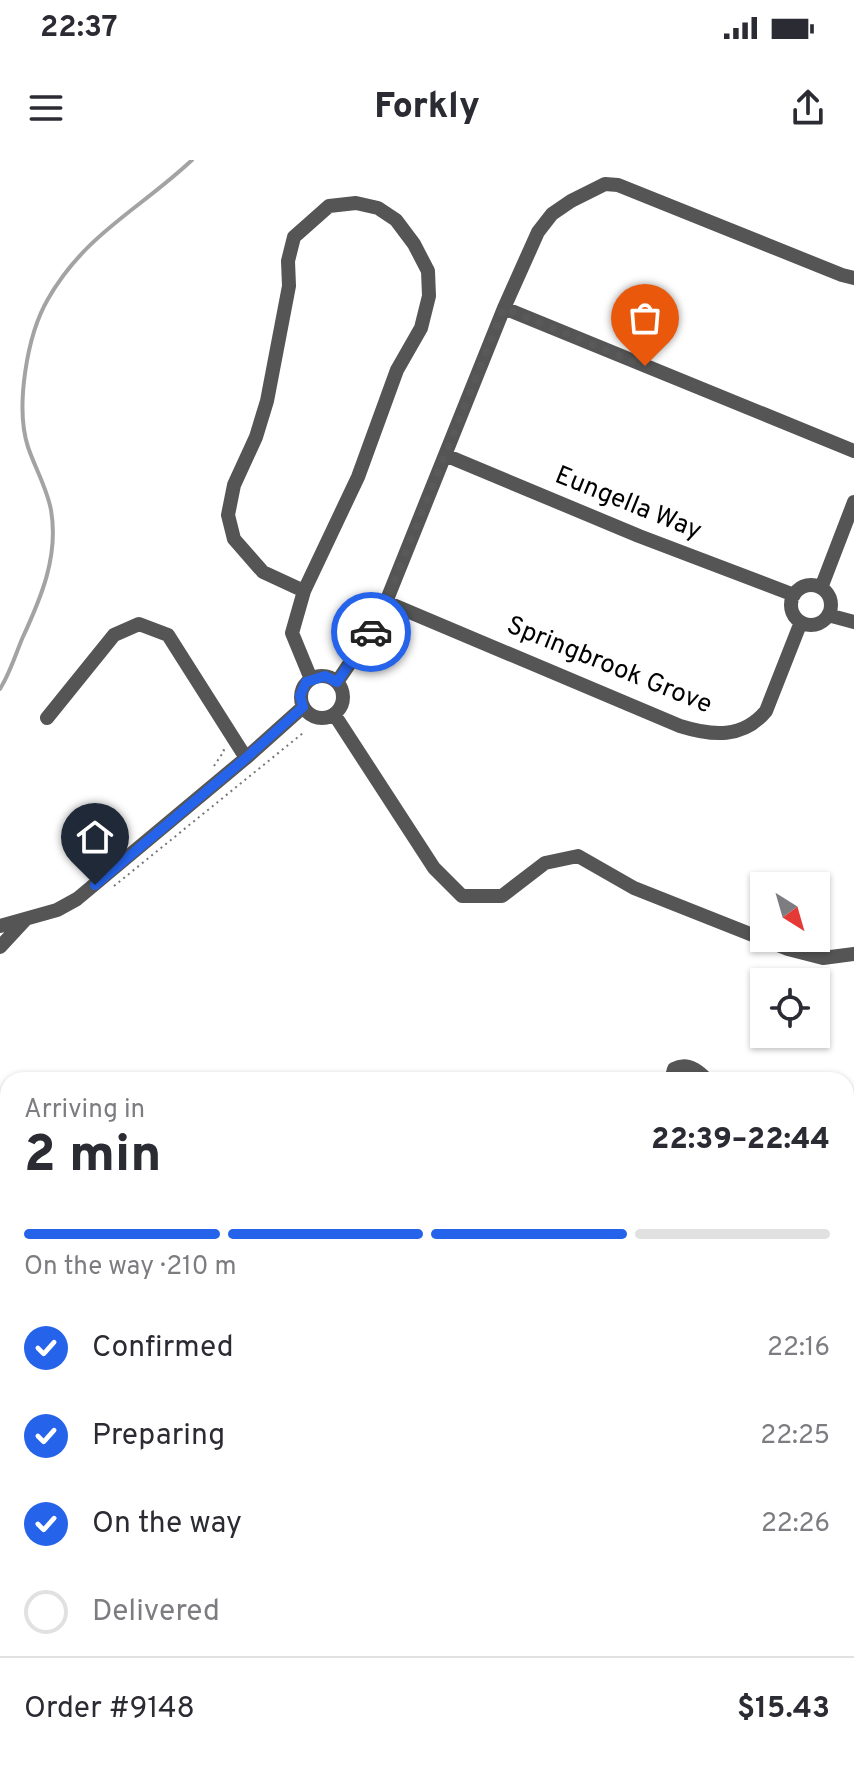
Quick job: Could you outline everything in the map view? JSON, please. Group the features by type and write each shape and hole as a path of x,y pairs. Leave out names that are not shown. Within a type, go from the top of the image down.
{"street":[{"path":"337,682 373,629 386,602 504,308 538,232 552,214 605,184 618,185 854,278"},
{"path":"304,591 263,572 234,539 228,515 234,485 256,437 267,401 289,286 288,261 294,237 329,206 356,203 378,208 396,220 414,244 428,271 429,296 421,328 397,370 358,477 304,591 292,633 311,679"},
{"path":"504,308 854,451"},
{"name":"Eungella Way","path":"445,455 639,536 794,595"},
{"path":"821,588 854,502"},
{"path":"806,586 821,588 830,600 828,615 816,625 801,622 793,612 794,595 806,586"},
{"name":"Springbrook Grove","path":"386,602 680,726 720,734 746,729 766,711 801,622"},
{"path":"828,615 854,622"},
{"path":"47,718 114,635 139,624 168,635 246,758"},
{"path":"325,676 341,688 343,699 334,714 319,718 303,707 300,696 311,679 325,676"},
{"path":"0,926 57,910 77,899 303,707"},
{"path":"334,714 434,868 462,896 502,896 545,863 578,856 634,888 788,949 823,958 854,954"},
{"path":"0,947 26,920"},
{"path":"673,1072 680,1066 689,1066 697,1072"}],"path":[{"path":"211,769 224,751 221,743"}],"waterway":[{"path":"0,689 42,592 53,544 47,494 24,431 25,372 34,332 48,299 79,257 96,239 192,160"}],"way so far":[{"path":"371,632 386,602 504,308 645,366"}],"route":[{"path":"95,885 303,707 300,696 306,682 325,676 337,682 371,632"}]}
